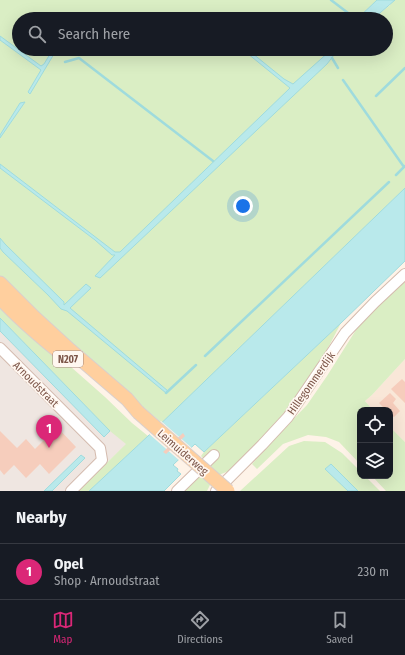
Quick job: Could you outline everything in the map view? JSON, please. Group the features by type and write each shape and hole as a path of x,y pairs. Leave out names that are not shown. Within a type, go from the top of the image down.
{"main road":[{"name":"Leimuiderweg","path":"0,283 70,350 127,399 138,412"},
{"name":"Leimuiderweg","path":"0,298 18,318 116,397 138,412 228,491"}],"street":[{"name":"Hillegommerdijk","path":"216,491 262,445 288,416 346,334 375,302 405,274"},
{"name":"Arnoudstraat","path":"0,348 100,448 102,460 71,491"},
{"path":"177,491 214,455"}],"shaded area":[{"path":"0,313 127,444 76,491 0,491"},
{"path":"405,359 405,442 393,430 393,407 370,407 365,401"}],"green space":[{"path":"0,0 377,0 364,12 12,12 12,56 393,56 393,12 382,12 390,5 392,0 405,0 405,188 162,423 46,324 0,278"},
{"path":"405,279 405,359 365,401 370,407 357,407 357,461 339,442 326,437 308,435 283,444 257,469 252,464 307,405 361,322"},
{"path":"0,302 148,436 89,491 78,491 126,444 110,431 0,318"},
{"path":"341,323 314,371 291,405 264,436 231,470 219,475 211,483 207,491 182,491 204,459 201,456 204,452"},
{"path":"393,430 405,442 405,491 386,491 375,479 393,479"},
{"path":"304,441 325,442 342,453 357,468 357,479 368,479 380,491 358,491 331,464 326,469 348,491 240,491 289,446"}],"water":[{"path":"377,0 395,0 381,12 364,12"},
{"path":"0,36 12,45 12,49 0,40"},
{"path":"22,56 27,56 41,66 49,56 53,56 30,94 28,92 41,70"},
{"path":"251,56 256,56 284,79 293,84 324,56 333,56 327,64 100,278 95,276 115,255 112,255 95,240 0,168 0,164 115,252 120,252 290,88"},
{"path":"25,102 0,138 0,135 20,103"},
{"path":"405,188 405,261 341,323 204,452 195,444 173,465 181,474 164,491 89,491 148,436"},
{"path":"0,238 64,302 64,305 86,284 91,288 70,308 168,391 166,393 67,311 61,309 3,252 0,248"},
{"path":"0,318 110,431 104,437 0,331"},
{"path":"81,455 85,458 52,491 44,491"},
{"path":"331,464 358,491 348,491 325,469"}],"pier":[{"path":"161,421 193,449 180,461 148,433"}],"building":[{"path":"402,379 405,382 405,403 391,389"},
{"path":"390,393 396,399 393,403 400,411 394,417 393,407 383,407 379,403"},
{"path":"57,427 76,447 49,474 40,464 26,478 14,465 4,475 0,470 0,431 17,448 26,439 35,449"},
{"path":"183,433 185,436 166,454 163,452"}],"waterway":[{"path":"331,0 347,12"},
{"path":"65,62 79,58 213,161"},
{"path":"332,58 338,68"},
{"path":"376,96 405,68"},
{"path":"343,80 404,167"},
{"path":"396,175 405,166"},
{"path":"205,356 389,182"},
{"path":"166,393 196,365"}],"place":[{"name":"Opel","path":"49,448"}]}
